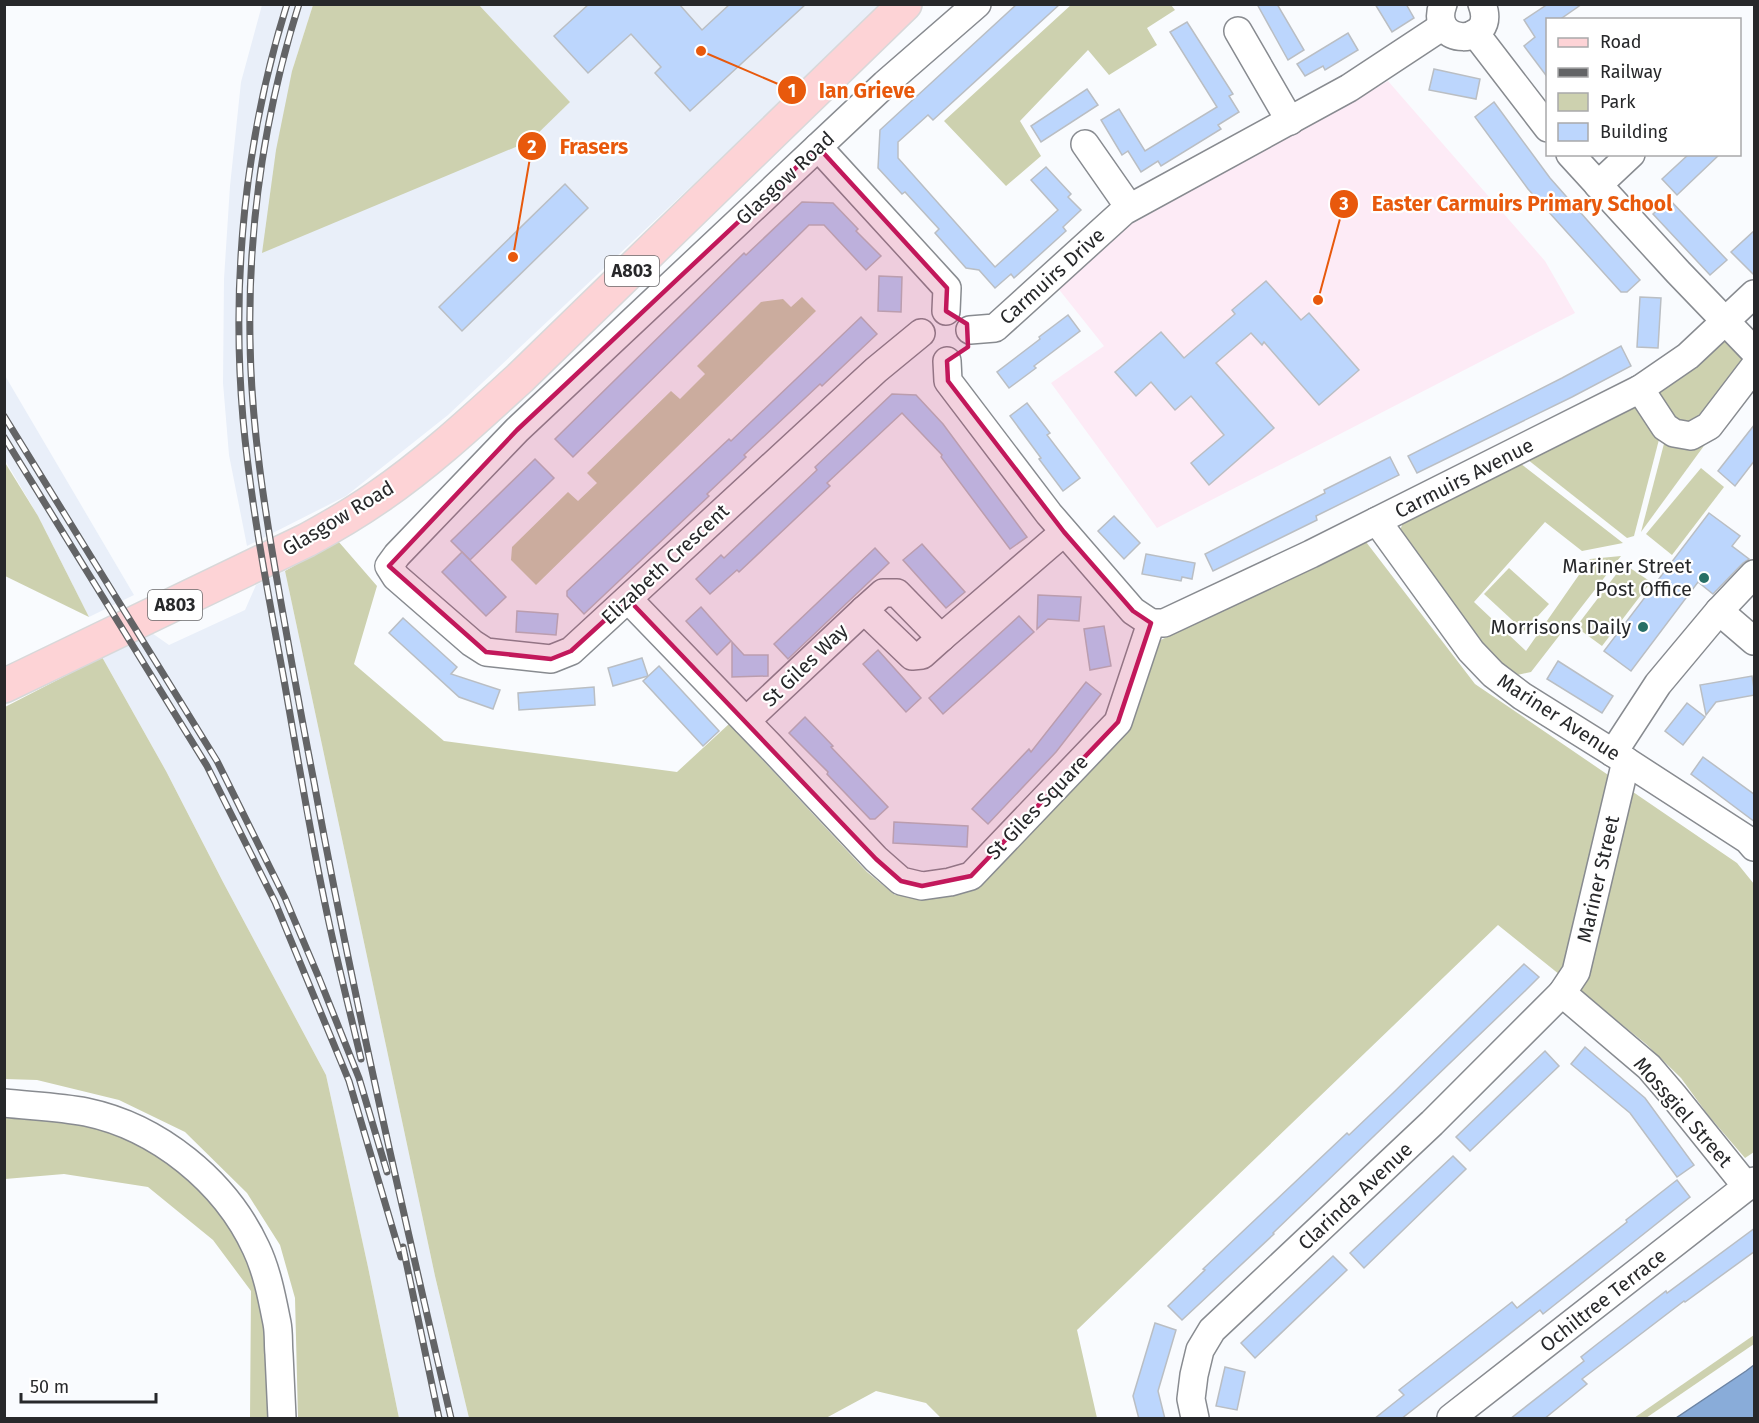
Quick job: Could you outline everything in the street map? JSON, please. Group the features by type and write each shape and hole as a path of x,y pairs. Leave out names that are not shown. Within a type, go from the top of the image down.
{"main road":[{"name":"Glasgow Road","path":"4,686 307,540 380,496 466,427 623,279 905,4"}],"street":[{"name":"Glasgow Road","path":"389,566 518,430 885,84 977,4"},
{"path":"1482,4 1485,19 1475,33 1546,125"},
{"name":"Carmuirs Drive","path":"970,330 995,328 1124,211 1349,87 1441,11 1447,32 1465,38 1475,33"},
{"path":"1236,31 1290,121"},
{"path":"1084,144 1130,207"},
{"path":"818,147 947,288 946,311"},
{"path":"1572,156 1678,272 1755,351"},
{"path":"1598,185 1629,156"},
{"path":"623,279 648,307"},
{"name":"Carmuirs Avenue","path":"1151,623 1164,623 1377,521 1640,389 1688,356 1755,294"},
{"path":"946,311 962,317 970,330 968,347 956,358 947,361 931,356 921,342 924,324 932,315 946,311"},
{"name":"Elizabeth Crescent","path":"389,566 396,577 471,643 486,652 551,658 571,651 876,370 921,333"},
{"path":"947,361 948,381 1064,532 1133,611 1151,623"},
{"path":"1640,389 1665,427 1674,434 1691,436 1708,426 1755,367"},
{"name":"Mariner Avenue","path":"1377,521 1471,651 1493,674 1522,696 1620,757 1748,840 1755,847"},
{"name":"St Giles Way","path":"746,721 883,593 897,593 941,638 1064,532"},
{"name":"Mariner Street","path":"1562,993 1576,972 1620,757 1658,684 1719,611 1755,574"},
{"name":"St Giles Square","path":"628,598 876,859 901,881 922,886 971,876 1118,722 1151,623"},
{"path":"1719,611 1755,640"},
{"name":"Mossgiel Street","path":"1562,993 1648,1067 1751,1184"},
{"name":"Clarinda Avenue","path":"1195,1419 1191,1399 1194,1375 1200,1350 1212,1330 1432,1123 1562,993"},
{"path":"4,1103 87,1112 123,1123 160,1143 191,1164 219,1191 256,1248 268,1285 277,1325 282,1419"},
{"name":"Ochiltree Terrace","path":"1451,1419 1751,1184"}],"highlighted area":[{"path":"818,147 947,288 946,311 967,324 968,347 947,361 948,381 1064,532 1133,611 1151,623 1118,722 971,876 922,886 901,881 876,859 628,599 571,651 551,659 486,652 389,566 517,430"}],"shaded area":[{"path":"262,5 313,5 292,71 570,102 479,5 884,5 448,415 346,496 247,546 229,455 223,383 224,279 230,186 241,82"},
{"path":"1388,81 1545,261 1575,313 1157,528 1051,383 1104,346 1057,287 1128,226"},
{"path":"4,374 134,595 89,617 38,516 5,460"},
{"path":"285,571 435,1276 469,1418 399,1418 326,1075 166,771 102,657 149,631 169,645 245,610 256,585"}],"green space":[{"path":"1072,4 1171,5 1175,10 1147,28 1157,45 1109,75 1088,50 1020,121 1041,156 1006,186 944,121"},
{"path":"313,5 479,5 570,102 530,141 262,253 276,150 292,71"},
{"path":"802,297 816,311 536,585 511,560 512,547 568,492 578,501 597,483 587,473 671,391 680,399 705,374 697,366 761,302 783,299 791,307"},
{"path":"1724,340 1736,343 1746,359 1704,422 1678,425 1656,395 1664,383"},
{"path":"1639,396 1662,428 1634,536 1627,538 1523,456"},
{"path":"1666,436 1706,443 1641,532"},
{"path":"1516,460 1623,543 1582,551 1545,522 1474,602 1526,651 1590,559 1621,556 1531,672 1513,676 1474,641 1400,530 1403,523"},
{"path":"4,461 38,516 89,617 5,576"},
{"path":"1701,468 1724,487 1672,555 1646,534"},
{"path":"1363,538 1475,684 1737,863 1754,884 1754,1152 1745,1158 1708,1115 1681,1078 1646,1044 1498,925 1077,1330 1097,1418 941,1418 926,1403 876,1391 826,1418 469,1418 435,1276 285,571 338,541 377,586 354,664 444,741 677,772 729,724 867,872 895,895 925,895 968,887 1126,724 1151,645"},
{"path":"1624,564 1651,582 1602,646 1576,627"},
{"path":"1509,568 1549,604 1524,631 1484,594"},
{"path":"102,657 166,771 326,1075 399,1418 298,1418 295,1298 280,1245 247,1193 185,1132 119,1100 37,1080 5,1079 5,707"},
{"path":"5,1114 96,1121 142,1145 210,1191 251,1259 265,1301 272,1418 250,1418 251,1291 213,1240 148,1187 64,1174 5,1179"},
{"path":"1754,1335 1754,1344 1646,1418 1634,1418"}],"water":[{"path":"1754,1365 1754,1418 1676,1418 1746,1371"}],"building":[{"path":"589,4 679,4 702,30 730,4 806,4 690,111 655,73 661,67 631,34 588,73 554,36"},
{"path":"1017,4 1060,4 933,120 928,115 898,142 898,158 995,267 1058,210 1031,180 1046,167 1071,194 1068,197 1081,210 1063,227 1066,231 1014,278 1011,274 995,288 979,270 966,268 935,233 939,229 905,192 902,194 878,168 880,130"},
{"path":"1257,4 1277,4 1304,50 1288,60"},
{"path":"1375,4 1406,4 1414,18 1392,32"},
{"path":"1548,4 1582,4 1562,18 1546,18 1546,75 1524,46 1535,37 1524,20"},
{"path":"1187,22 1233,94 1229,96 1239,112 1218,125 1221,129 1161,166 1158,161 1141,172 1128,151 1122,155 1101,120 1119,109 1145,151 1217,107 1170,32"},
{"path":"1348,33 1358,50 1325,70 1323,66 1305,76 1297,64"},
{"path":"1434,69 1480,79 1476,99 1429,90"},
{"path":"1087,89 1098,105 1041,142 1031,126"},
{"path":"1494,102 1550,178 1640,280 1627,292 1621,292 1528,189 1475,117"},
{"path":"1687,156 1718,156 1677,195 1662,179"},
{"path":"565,184 588,208 462,331 439,307"},
{"path":"1669,199 1727,260 1710,275 1653,214"},
{"path":"802,202 833,203 881,256 866,270 824,225 809,225 573,457 555,439 744,253 746,255"},
{"path":"1755,230 1755,276 1731,252"},
{"path":"879,276 902,277 901,312 878,311"},
{"path":"1266,281 1301,320 1309,313 1359,370 1319,405 1264,342 1262,345 1251,333 1216,363 1274,428 1209,485 1191,463 1224,435 1191,396 1175,410 1151,382 1136,396 1115,372 1161,332 1184,358 1235,314 1232,310"},
{"path":"1640,297 1661,298 1658,348 1637,347"},
{"path":"1068,315 1080,331 1009,388 997,372"},
{"path":"861,317 877,334 744,455 746,457 707,494 709,496 584,614 567,596 567,591 729,439 731,441"},
{"path":"1621,346 1631,366 1417,473 1408,456"},
{"path":"892,394 916,395 943,424 1027,537 1010,549 941,457 942,455 902,413 827,483 830,486 739,572 737,570 710,594 696,579 721,555 724,558 817,470 815,467"},
{"path":"1027,403 1050,433 1047,435 1080,478 1063,491 1010,416"},
{"path":"1755,424 1755,460 1735,486 1718,471"},
{"path":"1390,457 1399,475 1316,516 1317,520 1213,571 1205,554"},
{"path":"535,459 554,478 470,560 451,541"},
{"path":"1709,513 1740,536 1732,546 1749,559 1713,594 1698,582 1631,671 1604,651"},
{"path":"1114,516 1140,543 1124,559 1098,531"},
{"path":"922,544 965,592 946,608 903,560"},
{"path":"875,548 889,563 788,659 774,644"},
{"path":"462,552 506,597 486,616 442,572"},
{"path":"1146,554 1195,563 1192,579 1182,577 1181,581 1142,574"},
{"path":"1038,595 1081,597 1079,621 1048,619 1037,629"},
{"path":"701,607 731,641 717,655 686,621"},
{"path":"517,611 558,614 556,635 516,632"},
{"path":"1019,616 1034,632 943,714 929,698"},
{"path":"403,618 457,667 451,674 500,690 493,709 459,697 389,633"},
{"path":"1104,626 1111,666 1090,670 1084,629"},
{"path":"732,642 744,655 768,655 768,676 732,677"},
{"path":"878,650 921,698 906,712 863,664"},
{"path":"642,658 648,676 613,686 608,668"},
{"path":"1558,661 1613,696 1602,713 1547,679"},
{"path":"659,666 719,731 703,746 643,681"},
{"path":"1752,676 1755,695 1716,702 1706,715 1700,685"},
{"path":"1086,682 1101,694 1056,752 988,824 972,809 1029,749 1031,752"},
{"path":"594,687 595,705 519,710 518,693"},
{"path":"1687,703 1705,717 1683,745 1665,731"},
{"path":"805,717 888,807 875,819 870,819 789,733"},
{"path":"1703,757 1755,795 1755,822 1691,774"},
{"path":"894,822 968,826 967,847 893,843"},
{"path":"1524,964 1539,977 1274,1234 1182,1320 1168,1306 1205,1270 1203,1269 1347,1133 1349,1135"},
{"path":"1585,1047 1645,1098 1694,1165 1677,1177 1630,1113 1571,1064"},
{"path":"1545,1051 1559,1066 1470,1151 1456,1137"},
{"path":"1453,1156 1466,1169 1364,1268 1350,1253"},
{"path":"1677,1180 1690,1197 1543,1314 1540,1310 1401,1419 1374,1419 1404,1395 1399,1390 1512,1302 1517,1308"},
{"path":"1755,1228 1755,1251 1684,1301 1582,1379 1587,1384 1544,1419 1510,1419 1584,1361 1581,1357 1596,1345 1666,1291 1667,1293"},
{"path":"1333,1256 1347,1270 1255,1358 1241,1343"},
{"path":"1155,1323 1176,1330 1158,1391 1165,1419 1139,1419 1133,1396"},
{"path":"1225,1367 1245,1372 1237,1410 1216,1406"}],"railway":[{"path":"287,4 261,106 251,158 245,210 239,314 243,419 260,550 310,829 361,1059"},
{"path":"299,4 268,128 256,212 250,297 251,372 256,436 274,565 329,862 379,1101 451,1418"},
{"path":"4,416 217,761 285,898 319,978 359,1078 387,1172"},
{"path":"4,437 207,766 275,902 349,1081 401,1257"},
{"path":"403,1247 439,1418"}],"place":[{"name":"Ian Grieve","path":"701,51"},
{"name":"Frasers","path":"513,257"},
{"name":"Easter Carmuirs Primary School","path":"1318,300"},
{"name":"Mariner Street Post Office","path":"1704,578"},
{"name":"Morrisons Daily","path":"1643,627"}]}
